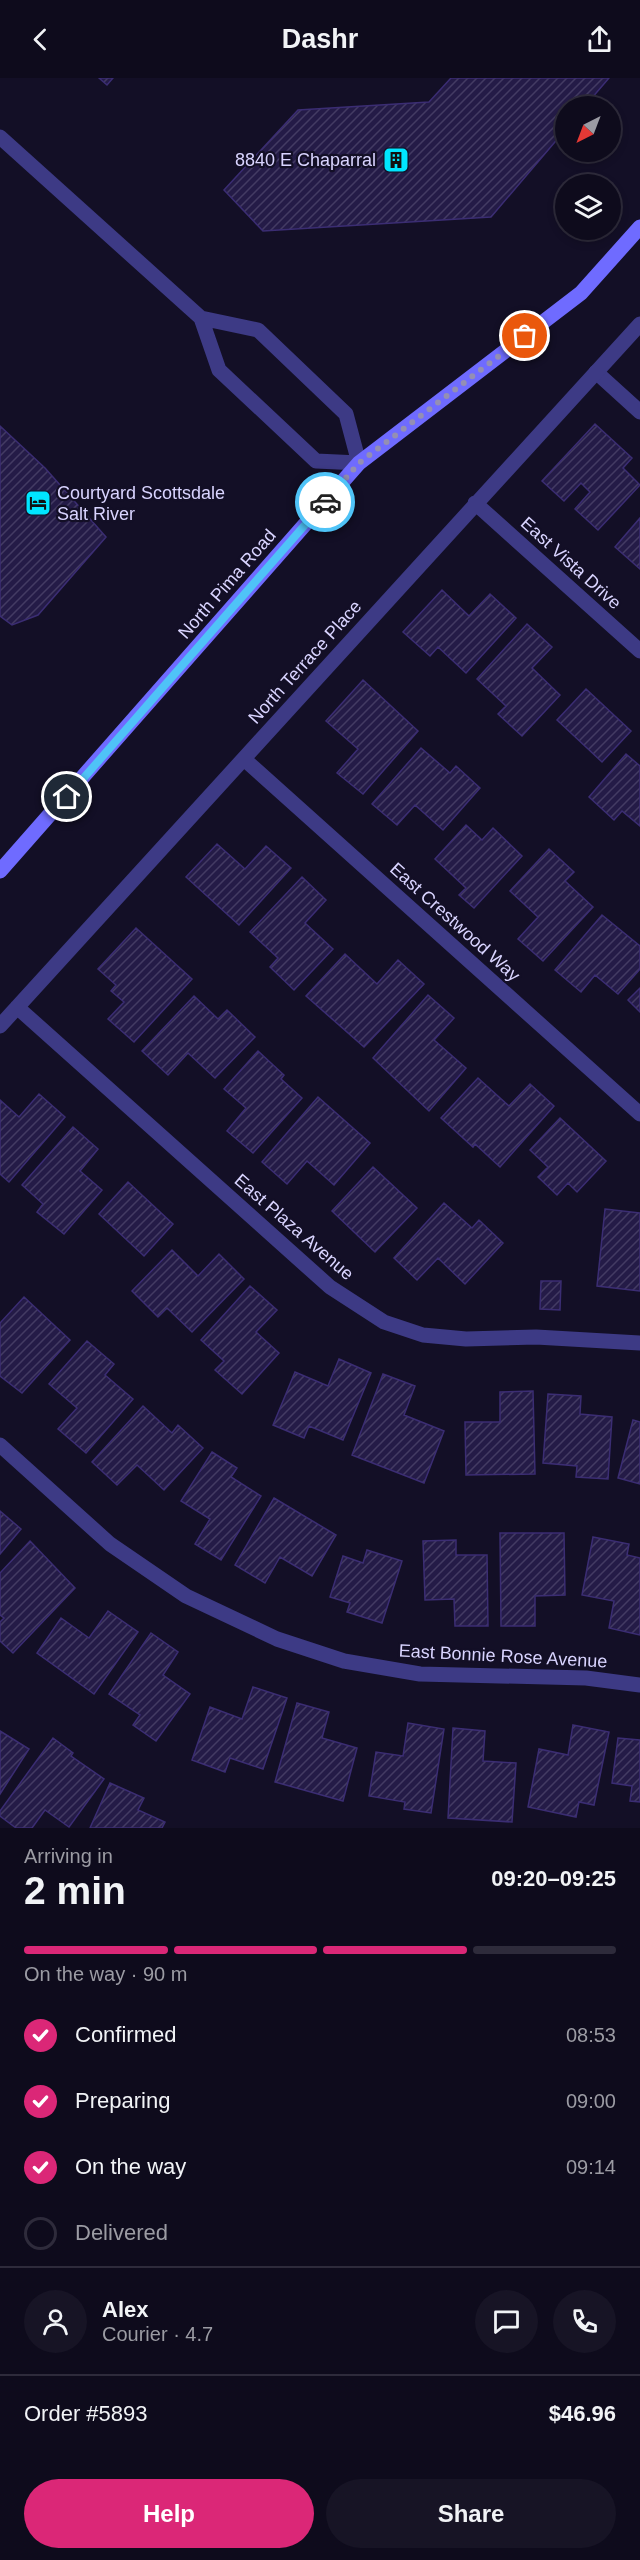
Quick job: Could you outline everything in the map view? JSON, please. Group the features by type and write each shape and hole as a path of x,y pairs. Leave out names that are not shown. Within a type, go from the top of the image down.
{"main road":[{"name":"North Pima Road","path":"0,871 359,463 581,293 640,228"}],"street":[{"path":"0,137 201,318 219,370 309,455 316,461 359,463 346,414 292,361 258,330 201,318"},
{"name":"North Terrace Place","path":"0,1026 640,324"},
{"path":"596,372 640,412"},
{"name":"East Vista Drive","path":"475,503 640,651"},
{"name":"East Crestwood Way","path":"244,759 640,1114"},
{"name":"East Plaza Avenue","path":"17,1007 330,1287 384,1322 423,1335 466,1339 536,1337 640,1343"},
{"name":"East Bonnie Rose Avenue","path":"0,1445 110,1544 186,1596 277,1639 344,1661 420,1674 586,1678 640,1685"}],"building":[{"path":"99,78 113,78 107,85"},
{"name":"8840 E Chaparral","path":"451,78 609,78 594,96 555,96 555,142 491,217 263,231 224,190 298,110 429,102"},
{"path":"595,424 632,458 623,468 640,485 598,530 575,509 590,492 581,483 564,501 542,481"},
{"name":"Courtyard Scottsdale Salt River","path":"0,426 45,468 106,537 38,615 12,625 0,616"},
{"path":"640,518 640,569 615,547"},
{"path":"442,590 469,616 490,594 516,618 466,673 438,647 430,656 403,632"},
{"path":"527,624 552,647 532,668 560,695 522,736 498,714 506,706 477,679"},
{"path":"363,680 418,731 363,794 337,773 358,749 326,721"},
{"path":"586,689 631,731 602,762 557,720"},
{"path":"421,748 450,773 456,766 480,788 443,830 415,805 397,825 372,804"},
{"path":"626,754 640,766 640,826 622,811 614,820 589,797"},
{"path":"466,825 482,840 493,828 522,856 474,908 459,895 466,888 435,859"},
{"path":"217,844 245,869 266,846 291,868 239,925 186,877"},
{"path":"549,849 574,872 565,881 593,907 543,961 518,939 538,917 510,891"},
{"path":"302,877 326,900 305,923 333,949 294,990 270,967 278,958 250,932"},
{"path":"602,915 640,946 640,969 618,994 595,975 581,992 555,970"},
{"path":"136,928 192,979 134,1042 108,1019 124,1002 111,991 116,985 98,969"},
{"path":"345,954 377,984 398,960 424,984 364,1047 306,996"},
{"path":"640,988 640,1012 628,1000"},
{"path":"428,995 454,1018 434,1040 466,1068 429,1111 373,1058"},
{"path":"194,996 218,1019 227,1010 255,1037 215,1078 188,1053 168,1075 142,1051"},
{"path":"258,1051 284,1075 281,1079 302,1098 253,1153 227,1131 246,1108 224,1089"},
{"path":"478,1078 509,1106 530,1084 554,1106 500,1167 475,1144 473,1147 441,1118"},
{"path":"39,1094 65,1117 9,1182 0,1174 0,1100 19,1117"},
{"path":"318,1097 370,1143 334,1185 307,1161 287,1184 262,1162"},
{"path":"560,1118 606,1161 577,1192 568,1183 557,1195 538,1177 548,1167 530,1150"},
{"path":"73,1127 98,1149 80,1171 102,1190 64,1234 37,1212 43,1204 22,1185"},
{"path":"373,1167 417,1208 375,1252 332,1211"},
{"path":"128,1182 173,1224 144,1256 99,1214"},
{"path":"444,1203 472,1228 479,1220 503,1243 465,1284 438,1258 417,1280 394,1258"},
{"path":"605,1209 640,1213 640,1291 597,1286"},
{"path":"172,1250 198,1276 219,1254 244,1279 192,1332 167,1308 158,1317 132,1291"},
{"path":"541,1281 561,1281 560,1310 540,1309"},
{"path":"250,1286 277,1310 256,1332 279,1353 242,1394 215,1370 224,1361 201,1340"},
{"path":"24,1297 70,1340 22,1393 0,1376 0,1323"},
{"path":"87,1341 114,1364 105,1375 133,1399 86,1453 58,1429 77,1408 49,1384"},
{"path":"339,1359 371,1373 343,1440 309,1426 304,1438 273,1425 295,1372 328,1386"},
{"path":"383,1374 415,1386 404,1415 444,1431 424,1483 352,1455"},
{"path":"533,1391 535,1474 466,1475 465,1422 500,1422 500,1392"},
{"path":"548,1394 581,1396 580,1414 612,1417 608,1479 576,1477 577,1466 543,1463"},
{"path":"143,1406 172,1433 178,1425 203,1448 164,1490 137,1465 117,1485 92,1462"},
{"path":"633,1420 640,1422 640,1484 618,1478"},
{"path":"212,1452 237,1468 231,1477 261,1496 221,1560 195,1544 210,1519 181,1501"},
{"path":"274,1498 336,1535 312,1576 280,1557 265,1583 235,1565"},
{"path":"0,1511 21,1529 0,1554"},
{"path":"500,1533 564,1533 565,1595 535,1596 535,1626 501,1626"},
{"path":"593,1537 629,1544 627,1555 640,1558 640,1635 609,1628 614,1601 582,1595"},
{"path":"456,1540 456,1555 487,1555 488,1626 455,1626 454,1599 425,1600 423,1541"},
{"path":"30,1541 75,1588 13,1653 0,1641 0,1622 4,1618 0,1615 0,1573"},
{"path":"367,1550 402,1561 382,1623 347,1612 350,1603 330,1597 343,1556 363,1563"},
{"path":"108,1611 138,1632 94,1694 37,1653 61,1618 89,1638"},
{"path":"151,1633 178,1652 163,1675 190,1694 156,1741 133,1725 140,1715 109,1694"},
{"path":"253,1687 287,1698 263,1769 230,1758 225,1772 192,1760 210,1707 242,1719"},
{"path":"297,1703 329,1712 322,1738 357,1748 343,1801 275,1782"},
{"path":"408,1723 444,1729 431,1813 404,1809 405,1802 369,1796 376,1752 403,1756"},
{"path":"573,1725 609,1732 594,1805 579,1802 576,1817 528,1807 539,1749 568,1755"},
{"path":"453,1728 485,1731 483,1761 516,1763 512,1822 448,1818"},
{"path":"0,1731 29,1749 0,1794"},
{"path":"53,1738 73,1753 71,1756 104,1779 69,1827 45,1810 32,1828 16,1828 0,1816 0,1811"},
{"path":"618,1738 640,1740 640,1802 630,1801 632,1786 612,1783"},
{"path":"110,1783 144,1798 138,1810 165,1822 162,1828 90,1828"}],"way so far":[{"path":"325,502 359,463 525,336"}],"place":[{"name":"8840 E Chaparral","path":"396,160"},
{"name":"Courtyard Scottsdale Salt River","path":"38,503"}],"route":[{"path":"67,797 325,502"}]}
